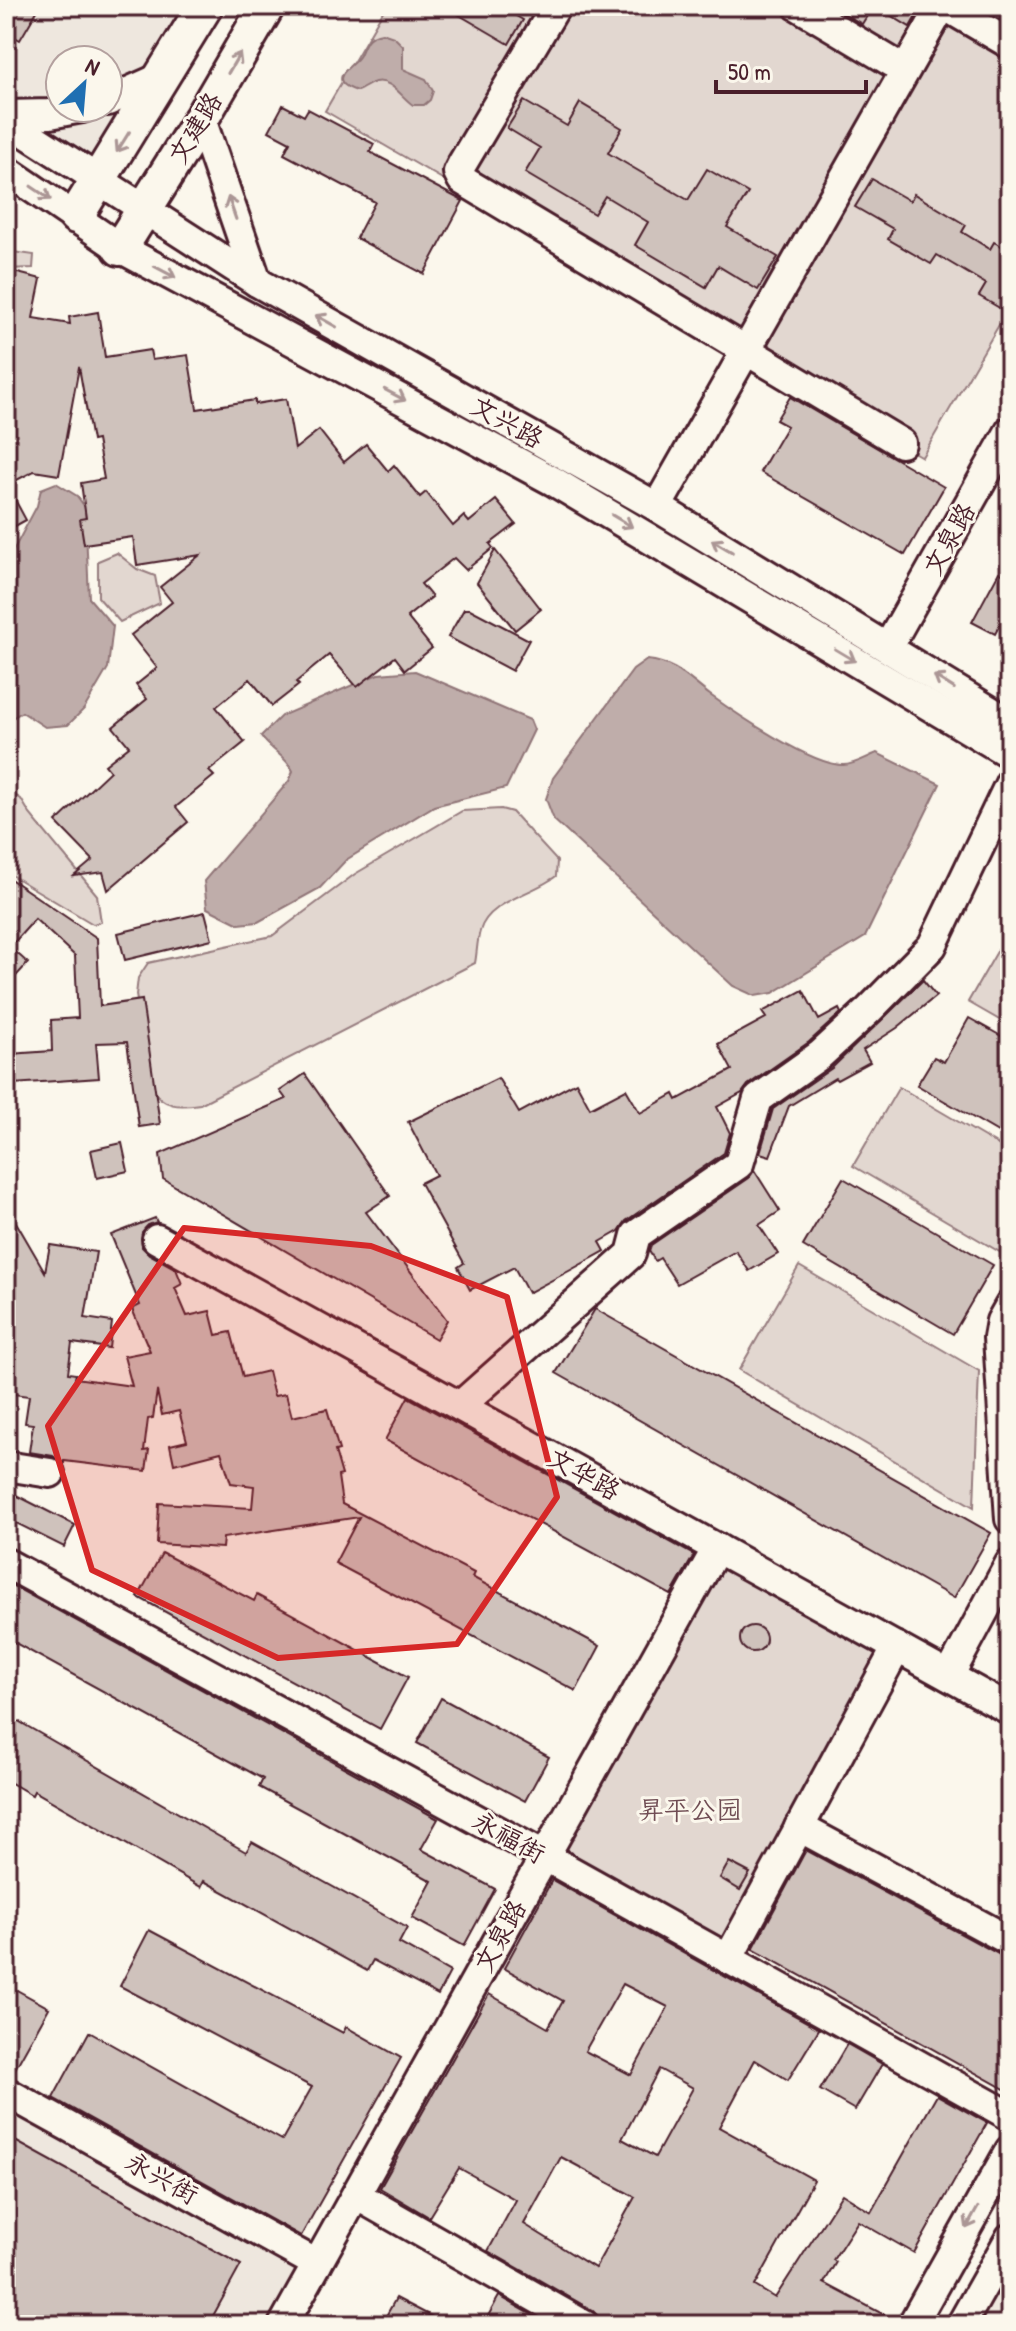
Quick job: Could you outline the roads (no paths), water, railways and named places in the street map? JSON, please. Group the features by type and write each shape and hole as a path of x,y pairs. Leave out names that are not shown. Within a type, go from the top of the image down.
{"main road":[{"name":"文建路","path":"76,216 205,6"},
{"name":"文建路","path":"120,248 267,6"}],"street":[{"path":"556,6 458,172 470,187 901,443"},
{"path":"798,6 905,70"},
{"path":"657,507 943,6 1010,44"},
{"path":"124,94 164,76"},
{"path":"6,118 44,115"},
{"name":"文兴路","path":"6,118 257,282 657,507 1010,723"},
{"path":"201,119 257,282"},
{"name":"文兴路","path":"6,170 120,248 553,481 1010,754"},
{"name":"文泉路","path":"888,647 1010,431"},
{"path":"460,1406 631,1254 636,1235 739,1164 758,1099 820,1055 932,946 1010,783"},
{"name":"文华路","path":"157,1239 1010,1710"},
{"path":"1010,1305 1001,1321 998,1338 1010,1519"},
{"path":"6,1466 50,1473"},
{"name":"文泉路","path":"283,2325 717,1548"},
{"name":"永福街","path":"6,1563 544,1856 1010,2116"},
{"path":"949,1676 1010,1563"},
{"path":"728,1959 897,1647"},
{"path":"799,1827 1010,1941"},
{"name":"永兴街","path":"6,2092 317,2264"},
{"path":"912,2325 1010,2150"},
{"path":"356,2195 584,2325"},
{"path":"961,2325 1010,2238"}],"park label":[{"name":"昇平公园","path":"690,1810"}]}
